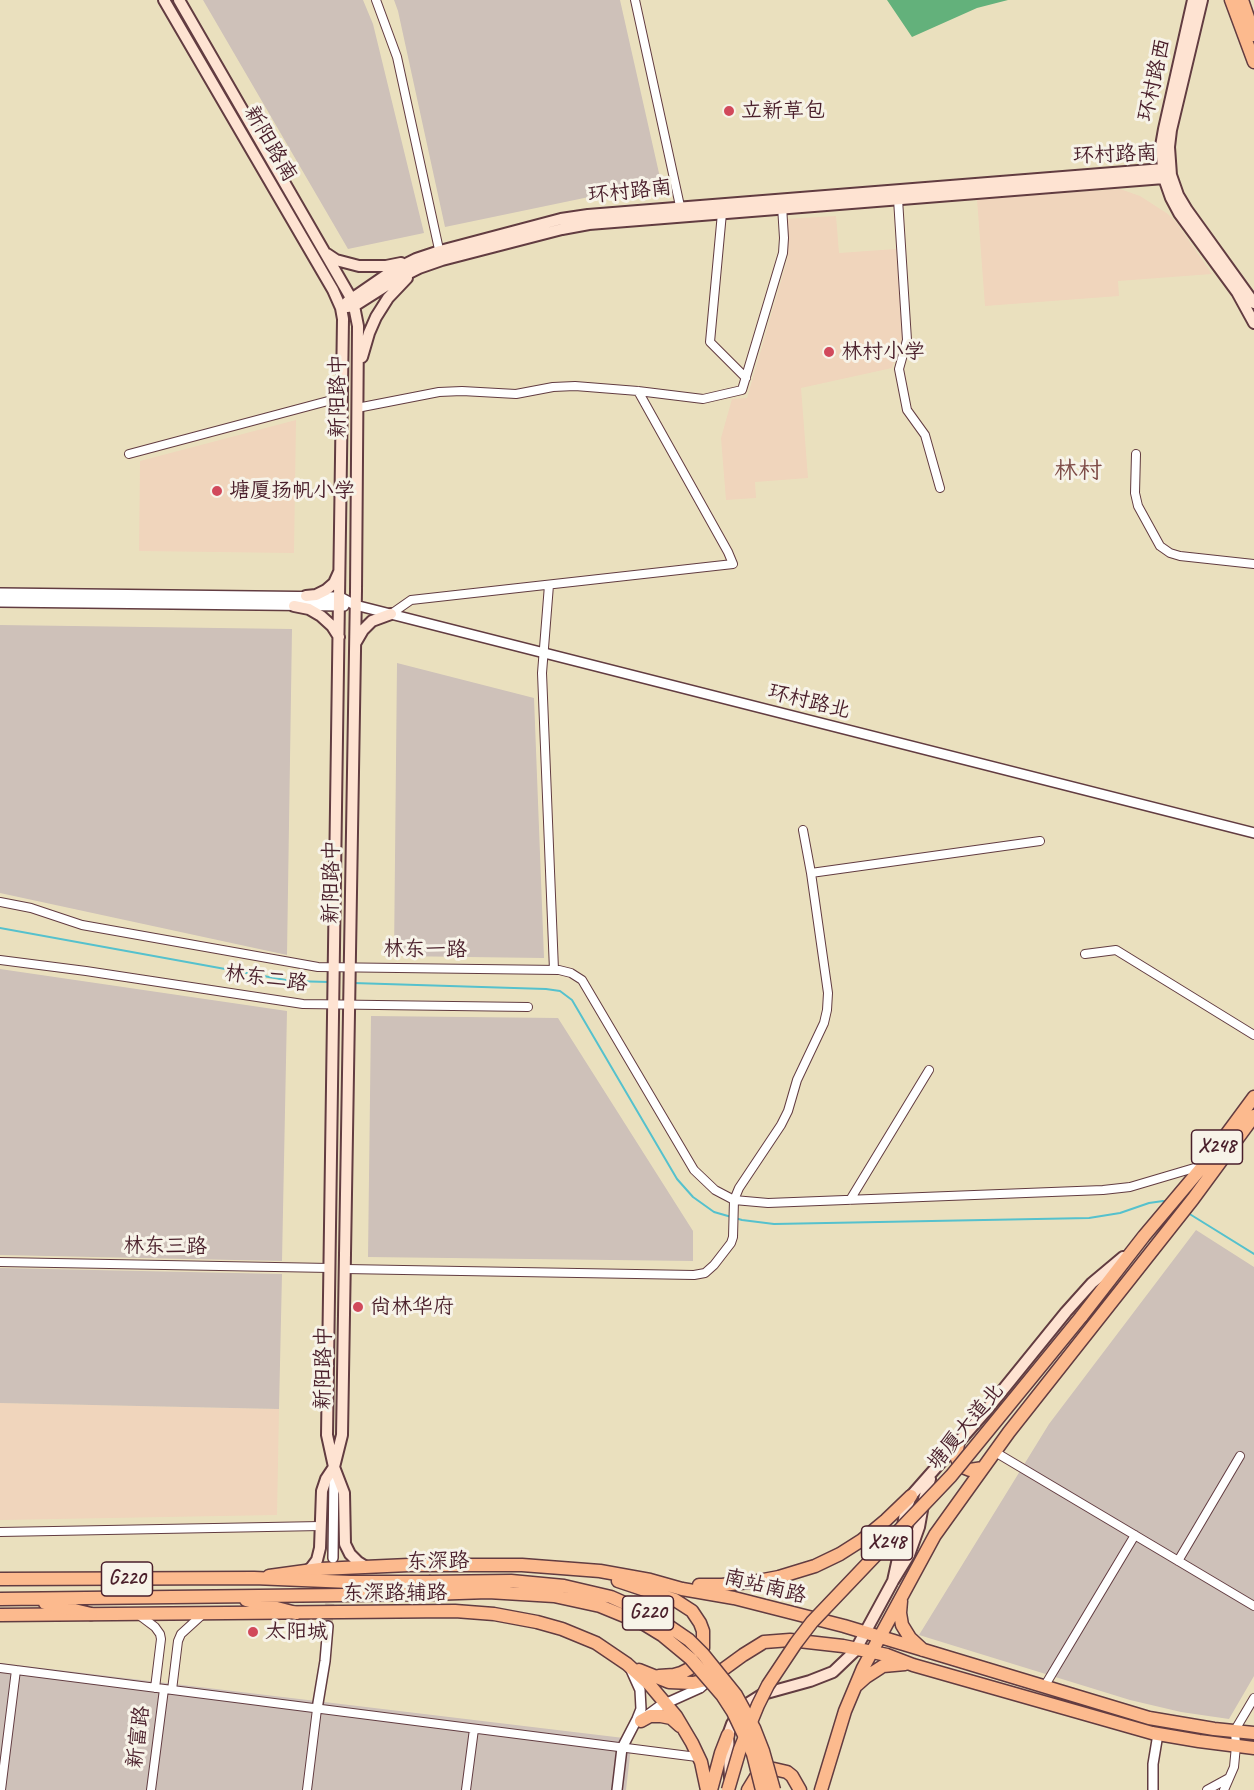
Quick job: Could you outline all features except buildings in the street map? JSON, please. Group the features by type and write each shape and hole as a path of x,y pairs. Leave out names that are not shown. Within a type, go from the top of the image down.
{"main road":[{"name":"新阳路南","path":"164,0 333,290 341,308"},
{"name":"新阳路南","path":"179,0 352,302"},
{"name":"环村路西","path":"1193,0 1161,146 1166,174 1171,198 1179,213 1237,292 1254,322"},
{"name":"环村路西","path":"1202,0 1172,130 1166,174 1187,210 1254,303"},
{"path":"1231,0 1254,62"},
{"path":"1242,0 1254,35"},
{"name":"环村路南","path":"341,308 394,280 418,263 561,219 616,211 680,206 898,199 1166,174"},
{"name":"环村路南","path":"441,255 590,224 722,213 782,203 1166,174"},
{"path":"322,248 336,260 359,266 418,263"},
{"path":"357,374 376,316 418,263"},
{"name":"新阳路中","path":"334,1467 342,1435 350,972 358,326 352,302"},
{"name":"新阳路中","path":"334,1467 327,1435 344,329 341,308"},
{"path":"306,596 321,593 330,587 337,579 340,569"},
{"path":"294,606 309,609 321,616 332,626 339,638"},
{"path":"355,648 359,636 367,626 378,618 392,614"},
{"name":"塘厦大道北","path":"730,1790 740,1749 758,1705 768,1685 796,1643 812,1622 951,1476 1203,1166 1254,1097"},
{"name":"塘厦大道北","path":"821,1790 854,1689 871,1651 872,1635 903,1594 936,1535 995,1452 1190,1203 1254,1116"},
{"path":"650,1580 692,1585 722,1585 758,1581 799,1572 828,1560 862,1540 886,1520 933,1472 1092,1283 1135,1248"},
{"path":"958,1444 956,1456 960,1466 970,1470 983,1468"},
{"path":"308,1570 316,1560 320,1548 322,1491 334,1467"},
{"path":"334,1467 344,1492 345,1544 350,1554 366,1567"},
{"path":"709,1790 732,1724 744,1706 774,1690 823,1676 840,1666 872,1635 893,1581 912,1548 933,1472"},
{"path":"893,1581 910,1496"},
{"name":"南站南路","path":"254,1578 308,1570 481,1564 600,1571 753,1603 872,1635 1149,1718 1254,1733"},
{"path":"556,1567 608,1578 661,1594 692,1611 703,1631 703,1648 699,1657 689,1669 674,1675 648,1675"},
{"name":"东深路","path":"0,1580 254,1578 350,1582 554,1596 600,1606 644,1624 662,1635 691,1659 722,1695 733,1712 753,1754 762,1790"},
{"name":"东深路","path":"0,1599 231,1596 430,1588 511,1581 564,1586 611,1597 654,1616 689,1640 716,1668 736,1695 754,1728 774,1790"},
{"path":"903,1594 900,1607 902,1624 915,1643 926,1652"},
{"path":"231,1596 296,1613"},
{"path":"26,1598 91,1614"},
{"name":"东深路辅路","path":"0,1615 455,1611 514,1617 580,1635 627,1664 676,1716 696,1752 709,1790"},
{"path":"627,1664 648,1675 681,1684 710,1679 750,1650 773,1640 857,1648 1158,1734 1254,1748"},
{"path":"854,1689 866,1677 883,1666 914,1665"},
{"path":"638,1723 650,1716 661,1716 671,1718 683,1728"},
{"path":"729,1735 730,1790"},
{"path":"748,1790 756,1777 774,1769 792,1776 800,1790"}],"street":[{"path":"376,0 397,57 441,255"},
{"path":"634,0 680,206"},
{"path":"898,199 907,340 899,369 907,410 925,435 940,488"},
{"path":"357,408 439,392 516,394 553,387 575,386 702,399 742,390 783,253 782,203"},
{"path":"722,213 710,342 746,378"},
{"path":"392,614 411,600 733,564 638,391"},
{"path":"129,454 343,397"},
{"path":"1136,454 1135,493 1138,506 1160,546 1180,556 1254,564"},
{"path":"549,585 542,673 554,970"},
{"path":"0,593 306,596 340,602"},
{"path":"0,602 294,606 340,602"},
{"name":"环村路北","path":"340,602 1254,833"},
{"path":"345,1269 694,1275 705,1273 714,1265 731,1243 734,1230 734,1200 739,1188 788,1111 797,1080 824,1023 827,1010 828,993 803,830"},
{"path":"811,873 1040,841"},
{"name":"林东一路","path":"0,902 31,908 82,925 318,967 334,972 554,970 571,973 582,980 694,1170 715,1190 734,1200"},
{"path":"1085,954 1116,950 1254,1035"},
{"name":"林东二路","path":"0,960 303,1004 334,1000 528,1007"},
{"path":"850,1200 929,1070"},
{"path":"734,1200 768,1203 1103,1190 1130,1187 1203,1166"},
{"name":"林东三路","path":"0,1262 330,1268"},
{"path":"995,1452 1254,1606"},
{"path":"1178,1561 1240,1456"},
{"name":"新阳路中","path":"333,1558 334,1467"},
{"path":"0,1532 321,1526"},
{"path":"1044,1687 1135,1535"},
{"path":"138,1614 155,1627 160,1634 164,1689"},
{"path":"164,1689 180,1634 203,1614"},
{"path":"307,1790 328,1626"},
{"path":"627,1664 634,1674 641,1698 638,1723"},
{"path":"0,1668 698,1757"},
{"path":"1,1790 16,1670"},
{"path":"617,1790 622,1748 638,1723 652,1710 700,1688 710,1679"},
{"name":"新富路","path":"151,1790 164,1689"},
{"path":"1224,1790 1234,1767 1235,1730 1254,1698"},
{"path":"466,1790 474,1729"},
{"path":"1153,1790 1153,1764 1158,1734"},
{"path":"1208,1790 1229,1778"}],"shaded area":[{"path":"203,0 363,0 373,24 424,233 348,249"},
{"path":"394,0 620,0 661,182 445,227"},
{"path":"1120,189 1140,196 1168,214 1212,274 1118,281 1119,296 985,306 977,199"},
{"name":"林村小学","path":"836,216 839,253 896,249 903,336 892,368 801,388 808,478 755,482 756,498 726,500 721,438 732,399 747,398 788,257 785,219"},
{"name":"塘厦扬帆小学","path":"296,420 294,553 139,551 140,461"},
{"path":"0,625 292,629 287,955 0,893"},
{"path":"397,663 534,698 544,958 394,956"},
{"path":"0,969 287,1011 282,1261 0,1255"},
{"path":"371,1016 558,1018 693,1231 693,1261 368,1257"},
{"path":"1196,1230 1254,1267 1254,1676 1229,1719 1181,1712 1130,1700 919,1635 1049,1424"},
{"path":"0,1268 282,1274 279,1409 0,1403"},
{"path":"0,1403 279,1409 277,1515 0,1520"},
{"path":"0,1663 632,1739 626,1790 0,1790"}],"green space":[{"path":"887,0 1008,0 977,8 912,37"}],"waterway":[{"path":"0,928 291,981 329,982"},
{"path":"353,983 560,991 572,1000 677,1179 693,1197 714,1212 742,1220 774,1224 1089,1218 1120,1213 1149,1203 1163,1201 1167,1203"},
{"path":"1188,1213 1254,1254"}],"tunnel":[{"path":"328,1626 332,1575"}],"place":[{"name":"立新草包","path":"729,111"},
{"name":"林村小学","path":"829,352"},
{"name":"塘厦扬帆小学","path":"217,491"},
{"name":"尚林华府","path":"358,1307"},
{"name":"太阳城","path":"253,1632"}],"district":[{"name":"林村","path":"1078,472"}]}
